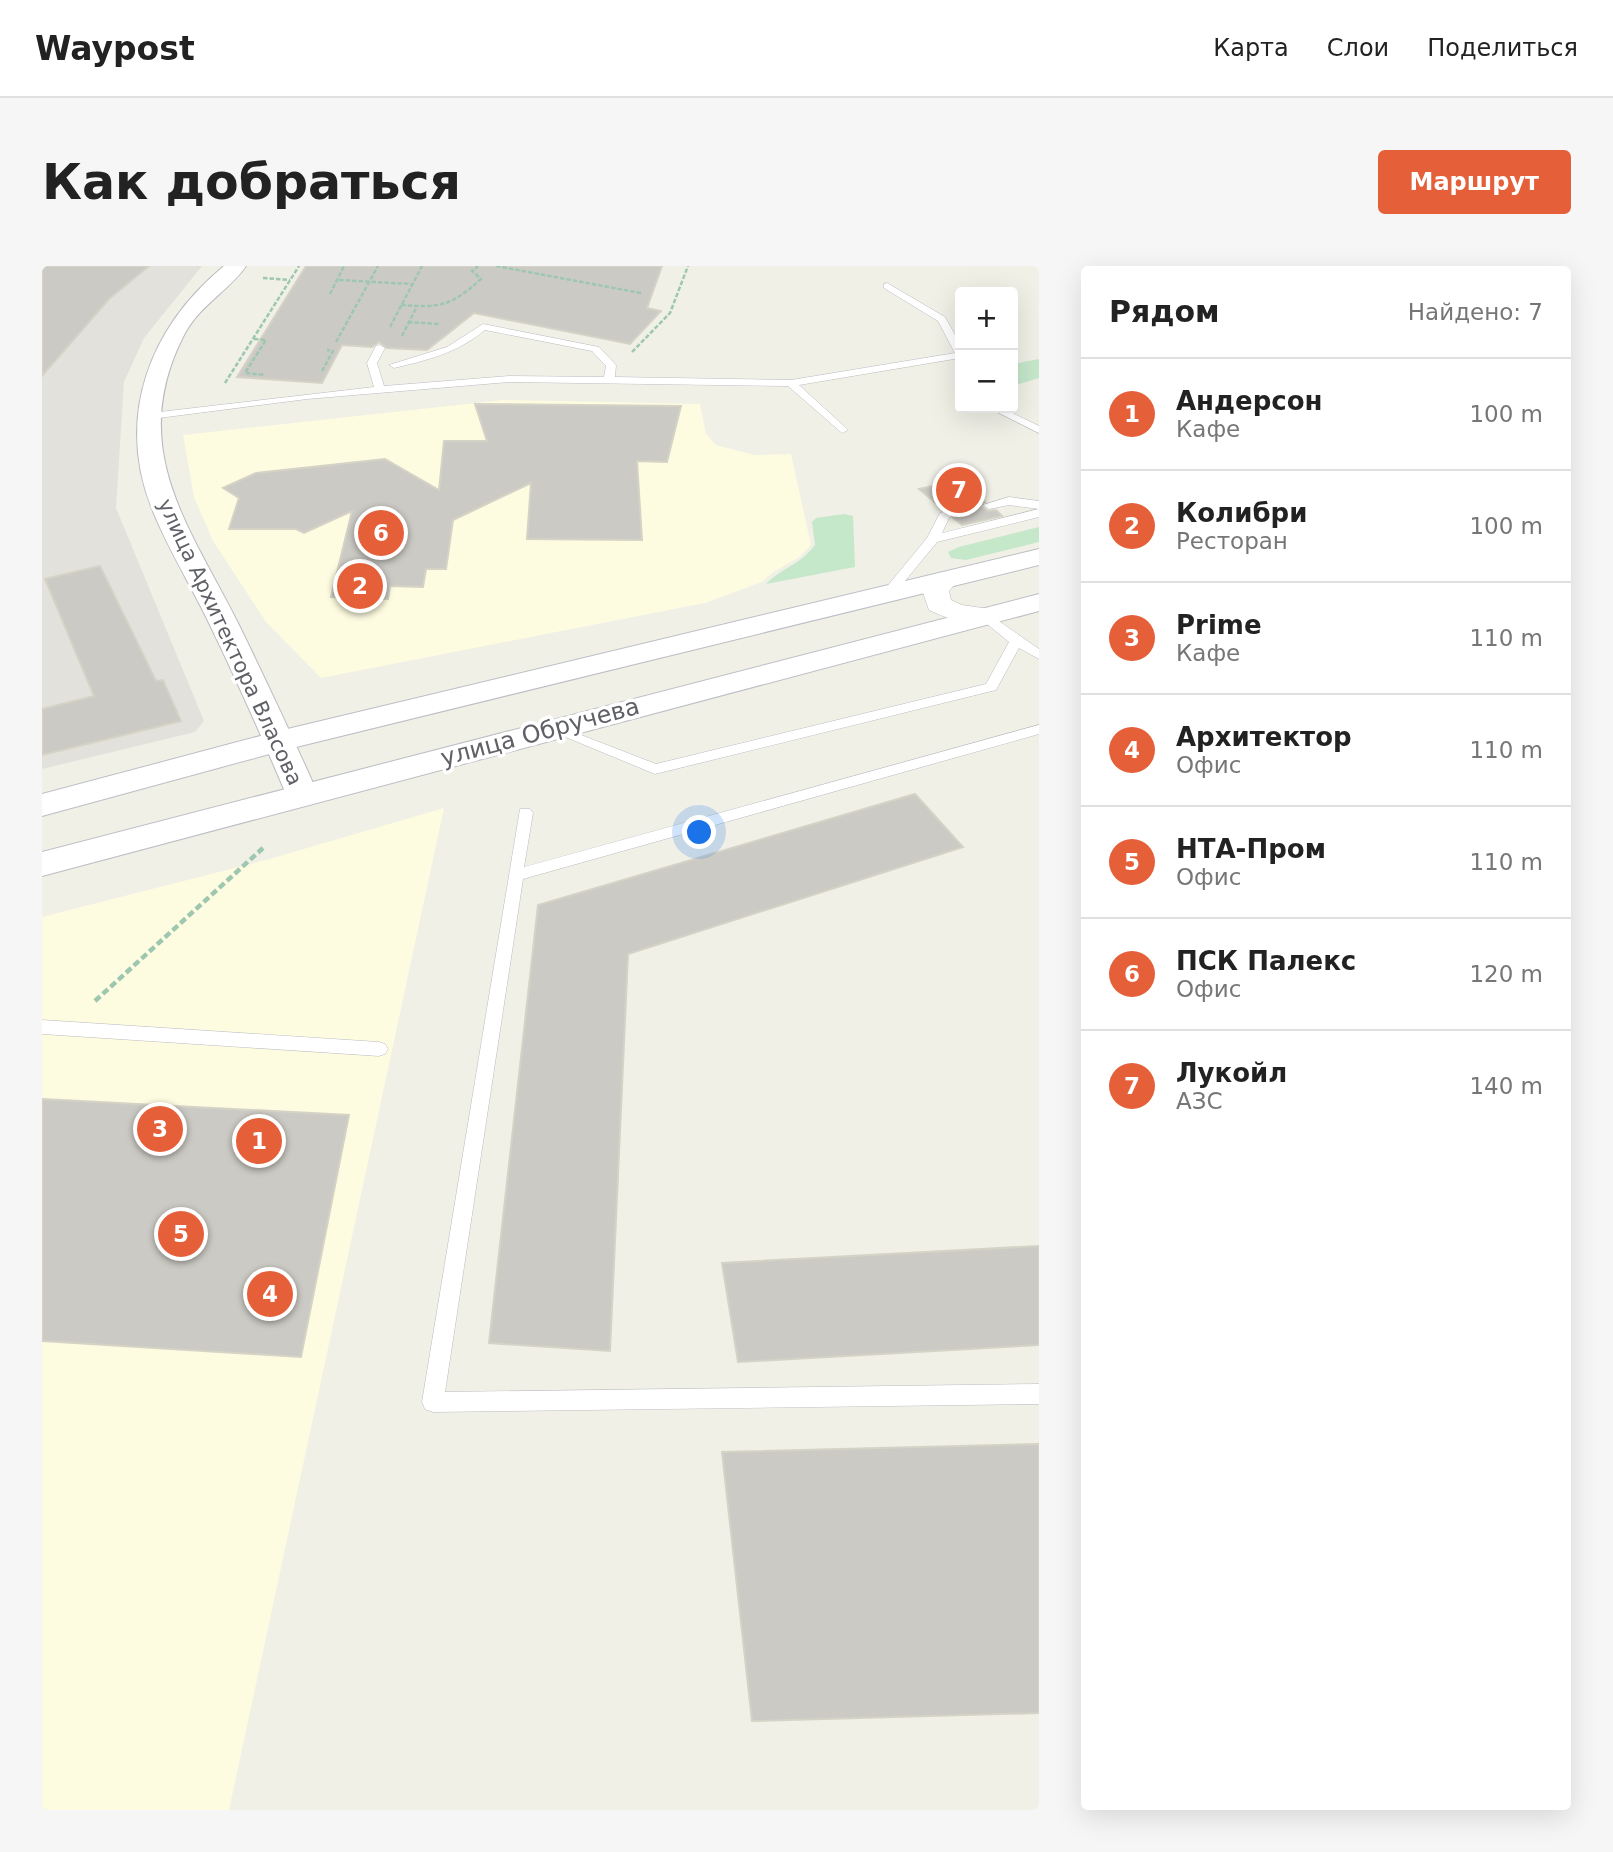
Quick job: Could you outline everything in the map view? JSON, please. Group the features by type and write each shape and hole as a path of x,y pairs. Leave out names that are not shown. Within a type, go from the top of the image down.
{"main road":[{"name":"улица Архитектора Власова","path":"236,266 191,310 172,336 160,366 151,416 155,479 164,505 264,704 302,794"},
{"name":"улица Обручева","path":"42,805 279,741 1039,557"},
{"name":"улица Обручева","path":"42,863 1039,602"}],"street":[{"path":"946,580 935,590 939,604 956,613 986,616"}],"lane":[{"path":"887,286 942,319 958,350"},
{"path":"394,365 419,354 446,353 460,347 483,327 595,349 611,365 609,380"},
{"path":"379,384 372,363 380,348"},
{"path":"379,384 394,365 401,349"},
{"path":"151,416 379,384 509,379 791,383 955,355"},
{"path":"791,383 842,430"},
{"path":"1004,413 1039,430"},
{"path":"989,505 1009,501 1039,505"},
{"path":"933,538 1039,513"},
{"path":"886,595 933,538 944,516 948,514"},
{"path":"986,616 1016,641 1039,655"},
{"path":"553,729 655,769 991,687 1016,641"},
{"path":"516,875 1039,729"},
{"path":"525,813 433,1402 1039,1394"},
{"path":"42,1027 379,1049"}],"path":[{"path":"220,391 299,266"},
{"path":"330,294 344,266"},
{"path":"336,342 378,266"},
{"path":"422,266 400,306 441,307 453,304 481,279 472,271 478,266"},
{"path":"496,266 640,293"},
{"path":"636,380 627,357 670,313 688,266"},
{"path":"256,278 290,280"},
{"path":"339,280 411,284"},
{"path":"417,306 408,322 442,324"},
{"path":"253,339 266,340 245,373 270,375"},
{"path":"318,378 333,351 327,350"},
{"path":"66,1028 263,848"}],"shaded area":[{"path":"42,266 202,266 144,338 124,382 116,508 204,721 195,732 42,769"},
{"path":"503,400 700,404 706,434 716,445 754,455 791,454 811,545 798,558 773,572 762,582 705,603 321,678 266,622 213,541 194,497 183,435"},
{"path":"444,808 229,1810 42,1810 42,917 266,860"}],"green space":[{"path":"1039,359 1039,378 1018,384 1018,363"},
{"path":"844,514 853,516 855,567 766,584 815,545 812,522 816,518"},
{"path":"1039,527 1039,542 966,560 951,558 948,552 959,547"}],"building":[{"path":"42,266 149,266 109,299 42,376"},
{"path":"306,266 662,266 647,308 661,311 630,344 474,313 427,350 387,348 379,342 372,347 342,345 322,383 237,377"},
{"path":"475,404 681,406 667,462 637,461 642,540 527,539 531,483 453,520 446,569 426,569 423,587 390,586 388,599 331,597 352,511 304,533 296,529 229,529 239,498 223,488 256,473 385,459 439,490 444,441 487,441"},
{"path":"959,480 985,502 981,504 982,507 988,511 996,510 1002,516 962,525 953,518 957,515 956,512 950,508 943,509 919,489"},
{"path":"100,566 156,681 163,680 181,721 42,755 42,709 94,696 45,579"},
{"path":"915,794 963,847 628,954 610,1351 489,1343 538,905"},
{"path":"42,1099 349,1115 301,1357 42,1341"},
{"path":"1039,1246 1039,1345 738,1362 722,1263"},
{"path":"1039,1444 1039,1713 752,1721 722,1452"}],"place":[{"name":"Лукойл","path":"959,490"},
{"name":"ПСК Палекс","path":"381,533"},
{"name":"Колибри","path":"360,586"},
{"name":"Prime","path":"160,1129"},
{"name":"Андерсон","path":"259,1141"},
{"name":"НТА-Пром","path":"181,1234"},
{"name":"Архитектор","path":"270,1294"}]}
